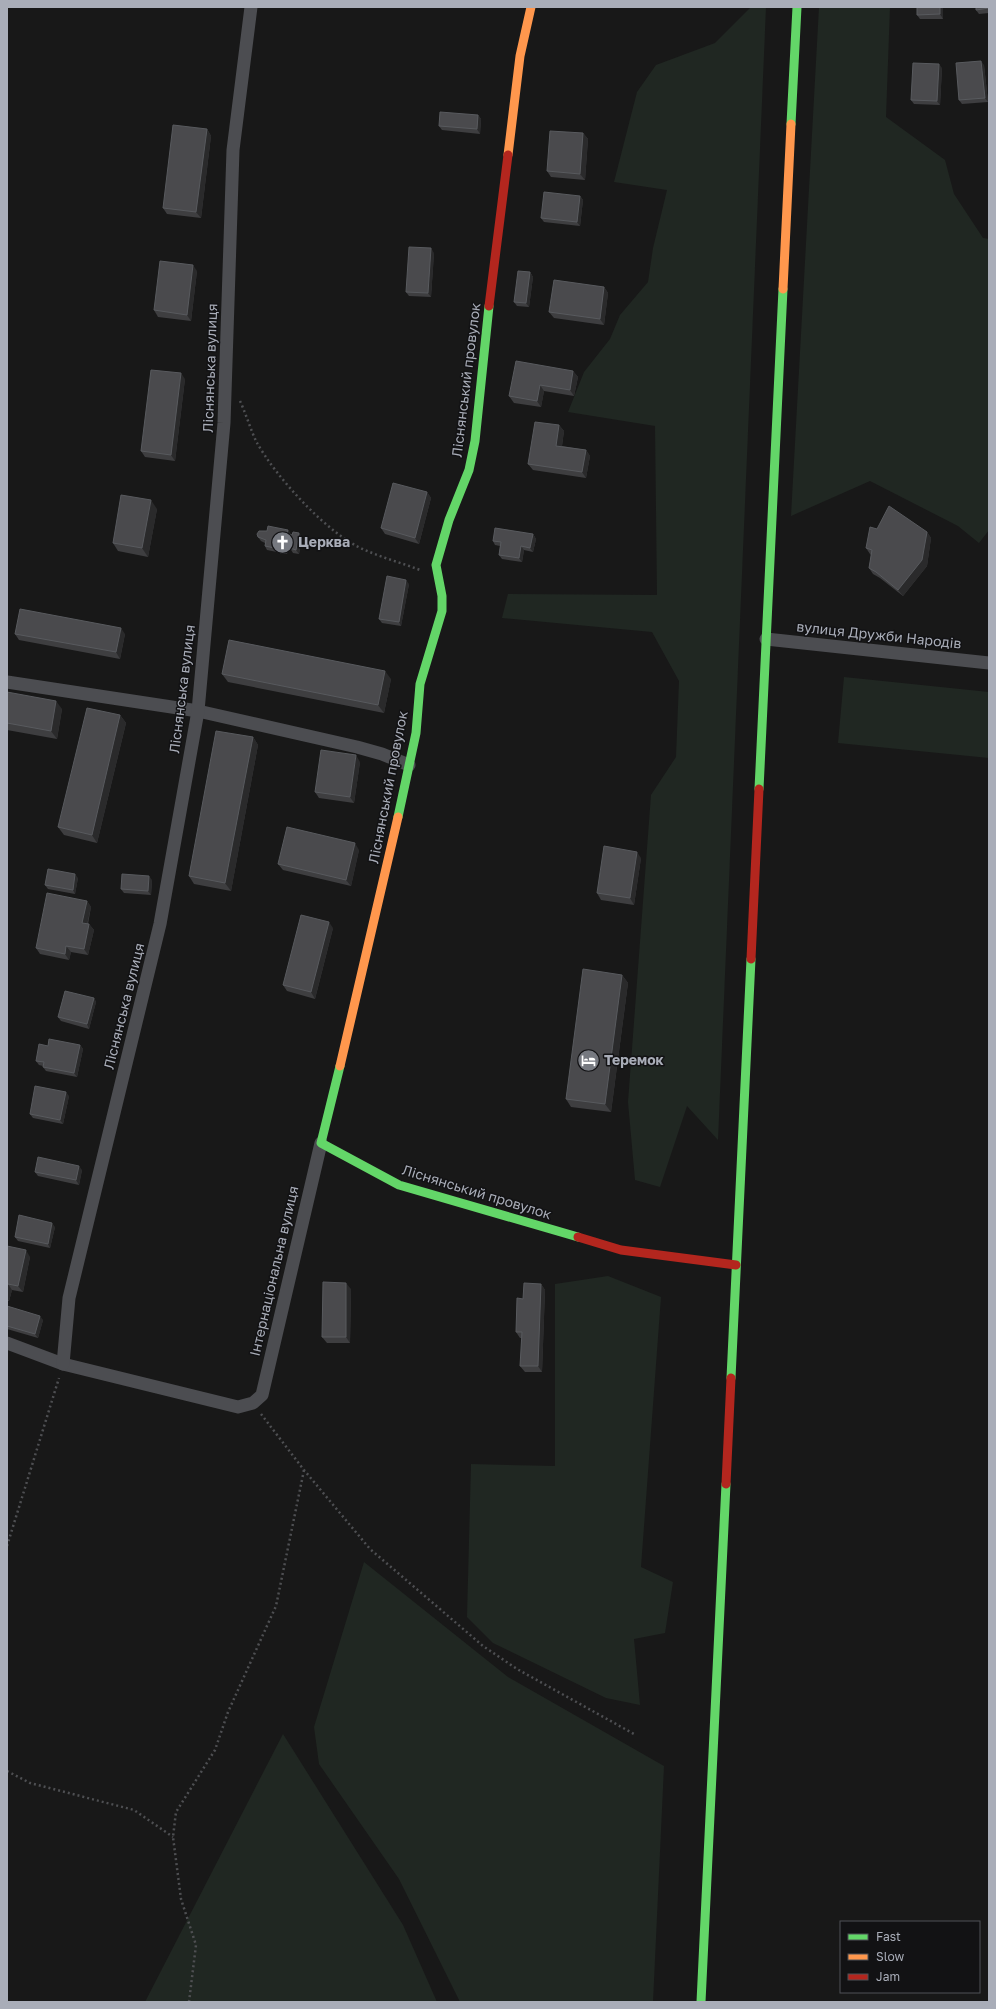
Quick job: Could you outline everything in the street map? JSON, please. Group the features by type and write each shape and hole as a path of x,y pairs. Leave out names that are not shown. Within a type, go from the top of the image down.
{"main road":[{"name":"Ліснянський провулок","path":"531,7 520,56 485,337 474,441 469,470 449,520 436,565 442,596 442,611 420,684 416,733 410,765 375,920 321,1143 399,1185 621,1250 736,1265"},
{"path":"701,2002 797,7"}],"street":[{"name":"Ліснянська вулиця","path":"63,1364 69,1298 160,924 198,711 224,423 233,150 251,7"},
{"name":"вулиця Дружби Народів","path":"766,639 989,663"},
{"path":"7,682 198,711 357,747 382,754 410,765"},
{"name":"Інтернаціональна вулиця","path":"253,1403 262,1395 321,1143"},
{"path":"7,1343 63,1364 238,1407 253,1403"}],"path":[{"path":"238,397 256,441 274,470 299,498 343,537 364,550 420,570 438,579"},
{"path":"7,1546 63,1364"},
{"path":"253,1403 304,1470 370,1549 483,1646 517,1669 634,1734"},
{"path":"189,2002 196,1945 181,1899 173,1837 176,1812 215,1750 228,1712 276,1606 304,1470"},
{"path":"7,1770 30,1783 134,1810 173,1837"}],"shaded area":[{"path":"751,7 766,7 718,1140 687,1106 660,1187 635,1180 628,1102 651,795 676,757 679,681 652,632 502,618 508,594 657,595 655,426 568,412 584,372 610,339 620,315 648,282 653,248 667,190 614,182 637,92 656,65 715,43"},
{"path":"819,7 890,7 886,117 945,160 954,194 983,238 989,239 989,530 979,543 958,526 870,481 791,516"},
{"path":"844,677 989,692 989,758 838,743"},
{"path":"608,1276 661,1297 641,1567 673,1582 665,1633 634,1639 640,1705 606,1698 493,1643 467,1617 471,1464 555,1466 555,1284"},
{"path":"364,1562 508,1677 664,1766 653,2002 460,2002 399,1879 319,1764 314,1727"},
{"path":"283,1734 403,1925 437,2002 145,2002"}],"building":[{"path":"917,7 940,7 940,14 917,15"},
{"path":"976,7 989,7 989,8 976,10"},
{"path":"981,61 985,98 959,100 956,63"},
{"path":"913,63 939,64 937,101 911,100"},
{"path":"440,112 478,115 477,129 439,126"},
{"path":"173,125 207,129 196,212 163,208"},
{"path":"550,131 583,133 580,174 547,171"},
{"path":"544,192 580,196 577,222 541,218"},
{"path":"409,247 431,248 428,293 406,292"},
{"path":"160,261 193,265 187,315 154,310"},
{"path":"518,271 530,272 526,303 514,302"},
{"path":"554,280 604,287 600,319 549,312"},
{"path":"516,361 573,371 570,390 540,385 537,401 509,396"},
{"path":"151,370 181,373 171,455 141,451"},
{"path":"535,422 559,425 556,446 586,450 582,472 528,464"},
{"path":"393,483 427,492 415,538 381,528"},
{"path":"121,495 151,500 142,548 113,543"},
{"path":"889,506 927,532 922,560 898,590 869,568 872,550 866,548 870,527 877,529"},
{"name":"Церква","path":"268,526 288,530 287,534 292,535 293,532 299,533 296,550 290,548 291,545 285,544 284,550 265,546 266,540 258,537 257,534 259,531 267,531"},
{"path":"495,528 533,534 530,548 521,546 519,558 499,555 501,542 493,541"},
{"path":"387,576 406,580 399,622 379,619"},
{"path":"20,609 121,628 116,652 15,634"},
{"path":"229,640 385,671 378,705 222,674"},
{"path":"7,692 56,701 51,731 7,723"},
{"path":"87,708 120,715 92,835 58,827"},
{"path":"216,731 253,737 225,883 189,876"},
{"path":"321,750 356,755 350,797 315,792"},
{"path":"287,827 355,843 346,880 278,864"},
{"path":"604,846 637,852 630,898 597,893"},
{"path":"48,869 75,874 73,890 45,885"},
{"path":"122,874 149,876 148,891 121,889"},
{"path":"47,893 87,901 82,923 89,924 84,949 66,946 65,954 36,948"},
{"path":"301,915 329,922 311,992 283,985"},
{"path":"583,969 622,975 605,1104 566,1099"},
{"path":"65,991 94,998 87,1024 58,1017"},
{"path":"49,1039 80,1045 74,1073 43,1067 44,1062 36,1061 39,1044 48,1046"},
{"path":"35,1086 66,1092 60,1120 30,1114"},
{"path":"38,1157 79,1166 76,1180 35,1172"},
{"path":"19,1215 52,1223 48,1244 15,1237"},
{"path":"7,1246 26,1250 18,1286 8,1284 7,1286"},
{"path":"323,1282 346,1283 346,1337 322,1337"},
{"path":"524,1283 541,1284 538,1366 520,1366 522,1332 516,1332 517,1298 523,1299"},
{"path":"7,1306 40,1316 35,1334 7,1326"}],"traffic: fast":[{"path":"791,124 797,7"},
{"path":"759,789 783,289"},
{"path":"398,817 416,733 420,684 442,611 442,596 436,565 449,520 469,470 475,441 489,306"},
{"path":"731,1378 751,959"},
{"path":"340,1066 321,1143 399,1185 578,1237"},
{"path":"701,2002 726,1484"}],"traffic: slow":[{"path":"508,155 520,56 531,7"},
{"path":"783,289 791,124"},
{"path":"340,1066 398,817"}],"traffic: jam":[{"path":"489,306 508,155"},
{"path":"751,959 759,789"},
{"path":"578,1237 621,1250 736,1265"},
{"path":"726,1484 731,1378"}],"place":[{"name":"Церква","path":"282,542"},
{"name":"Теремок","path":"589,1060"}]}
